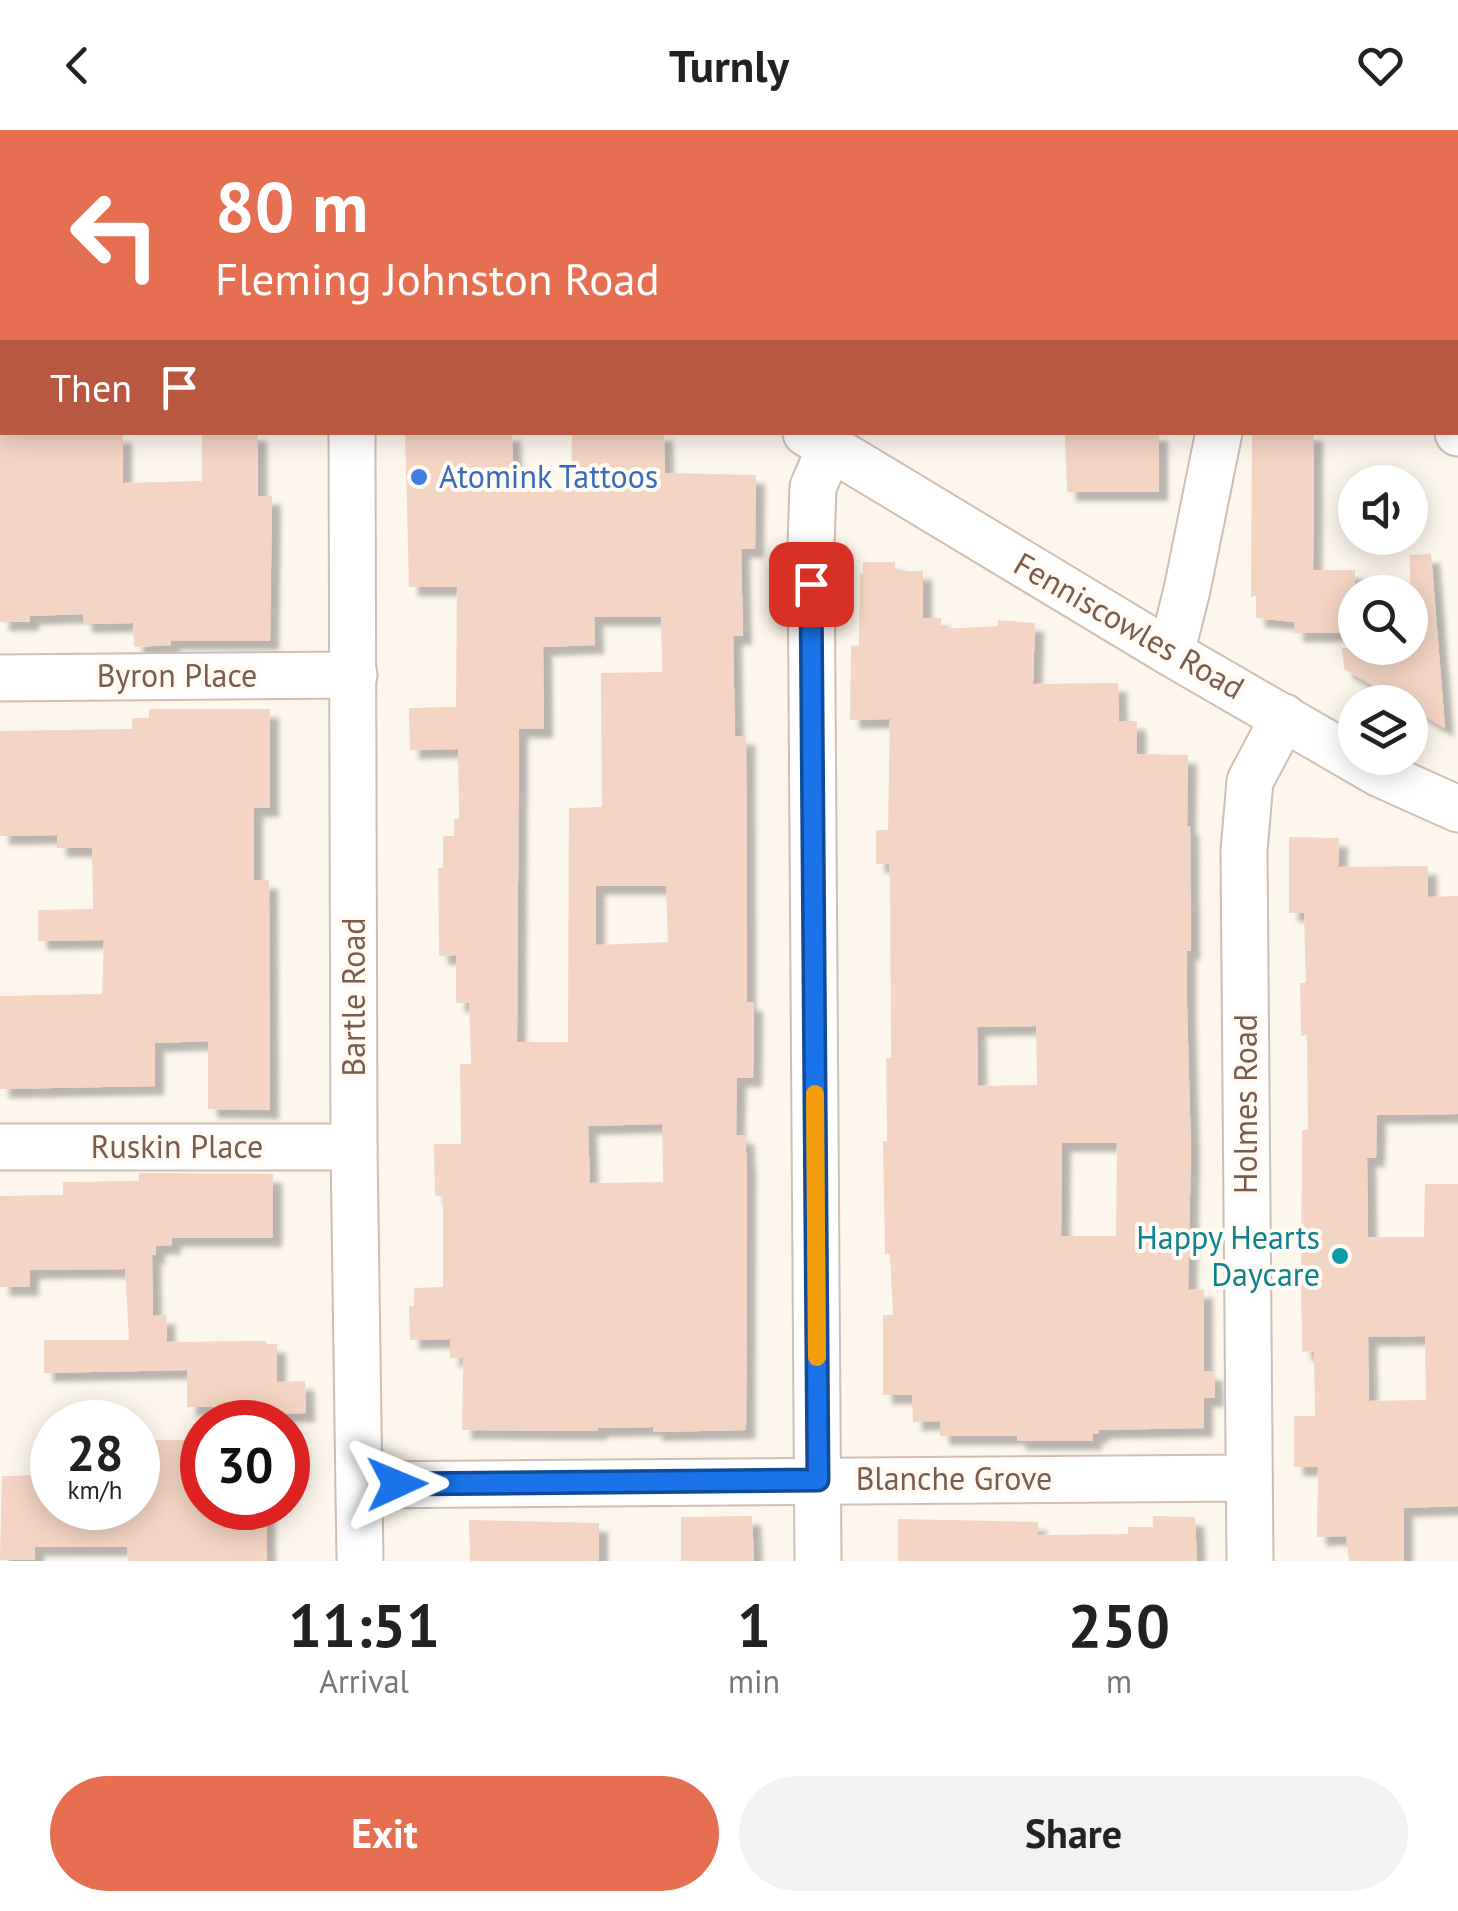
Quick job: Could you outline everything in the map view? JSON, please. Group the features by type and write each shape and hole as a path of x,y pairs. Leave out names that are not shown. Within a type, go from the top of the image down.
{"street":[{"name":"Bartle Road","path":"352,435 354,1147 360,1561"},
{"path":"1171,653 1219,435"},
{"path":"817,440 810,545 818,1561"},
{"name":"Fenniscowles Road","path":"817,440 1380,774 1458,809"},
{"name":"Byron Place","path":"0,678 354,675"},
{"name":"Holmes Road","path":"1250,1561 1244,851 1250,781 1284,716"},
{"name":"Ruskin Place","path":"0,1147 354,1147"},
{"name":"Blanche Grove","path":"359,1485 1249,1478"}],"building":[{"path":"0,435 123,435 123,483 202,481 202,435 258,435 258,496 272,496 270,641 171,641 171,645 134,647 133,623 83,624 83,614 30,616 30,622 0,622"},
{"path":"405,435 512,435 514,490 571,490 572,435 664,435 665,473 756,475 755,549 741,549 743,636 733,636 735,736 746,736 747,1002 754,1002 753,1078 737,1078 736,1135 745,1135 747,1168 746,1430 462,1430 463,1358 450,1358 450,1339 410,1340 409,1306 414,1306 414,1288 443,1287 443,1196 435,1196 434,1144 461,1144 460,1064 471,1064 469,1003 456,1003 456,955 439,956 438,868 443,868 443,836 454,836 454,819 459,819 458,749 410,750 409,708 456,707 457,587 409,587","holes":["594,617 661,617 662,672 601,673 602,807 569,808 568,1042 517,1042 519,729 544,729 543,647 595,645","596,886 666,886 668,942 596,945","662,1124 663,1182 590,1183 588,1126"]},
{"path":"1065,435 1159,435 1159,492 1067,492"},
{"path":"1252,435 1314,435 1313,570 1355,570 1355,575 1338,575 1338,633 1294,633 1294,622 1256,618 1256,596 1251,597"},
{"path":"1428,554 1445,728 1428,718 1428,685 1372,685 1344,669 1344,665 1428,665 1428,575 1410,575 1410,555"},
{"path":"863,562 895,562 895,571 923,571 923,618 941,618 941,629 998,626 998,620 1035,623 1033,684 1118,683 1119,721 1137,721 1137,754 1188,755 1188,1290 1204,1289 1204,1371 1214,1372 1215,1398 1204,1398 1204,1428 1099,1430 1099,1434 1093,1434 1093,1441 940,1436 940,1421 913,1422 912,1395 883,1395 883,1315 893,1315 890,1254 885,1254 883,1141 887,1141 886,1058 891,1058 890,879 889,864 876,864 876,830 888,830 890,719 850,720 851,646 859,645","holes":["1036,1026 1037,1085 978,1086 977,1027","1062,1143 1117,1143 1116,1236 1061,1236"]},
{"path":"149,709 270,709 270,808 254,808 254,880 269,880 270,1110 208,1109 208,1041 155,1043 155,1086 0,1089 0,996 102,994 104,940 38,941 38,910 93,909 92,848 57,848 57,835 0,836 0,731 132,729 132,718 149,718"},
{"path":"1289,837 1339,838 1338,867 1428,866 1428,897 1458,896 1458,1114 1377,1115 1376,1158 1367,1158 1368,1237 1424,1237 1425,1184 1458,1184 1458,1506 1404,1508 1404,1561 1349,1561 1346,1536 1317,1537 1318,1467 1294,1467 1294,1416 1315,1416 1314,1351 1302,1352 1302,1130 1308,1130 1307,1035 1301,1036 1300,983 1306,983 1304,913 1289,913","holes":["1425,1336 1426,1400 1369,1401 1368,1337"]},
{"path":"139,1173 273,1174 273,1238 172,1238 172,1245 156,1246 156,1255 152,1255 153,1316 166,1315 167,1342 277,1344 277,1382 305,1381 306,1400 187,1400 187,1370 44,1373 44,1340 129,1340 125,1269 30,1270 30,1287 0,1287 0,1196 63,1195 63,1182 139,1181"},
{"path":"160,1440 180,1440 180,1530 266,1530 267,1561 128,1561 127,1547 35,1547 35,1560 0,1560 2,1476 30,1475 30,1530 160,1530"},
{"path":"752,1516 754,1561 681,1561 681,1517"},
{"path":"1153,1516 1195,1517 1197,1561 898,1561 898,1519 1038,1522 1038,1535 1128,1534 1128,1527 1153,1527"},
{"path":"469,1520 599,1523 599,1561 470,1561"}],"slow traffic":[{"path":"815,1094 817,1357"}],"place":[{"name":"Atomink Tattoos","path":"419,477"},
{"name":"Happy Hearts Daycare","path":"1340,1256"}],"route":[{"path":"397,1484 818,1480 811,584"}]}
